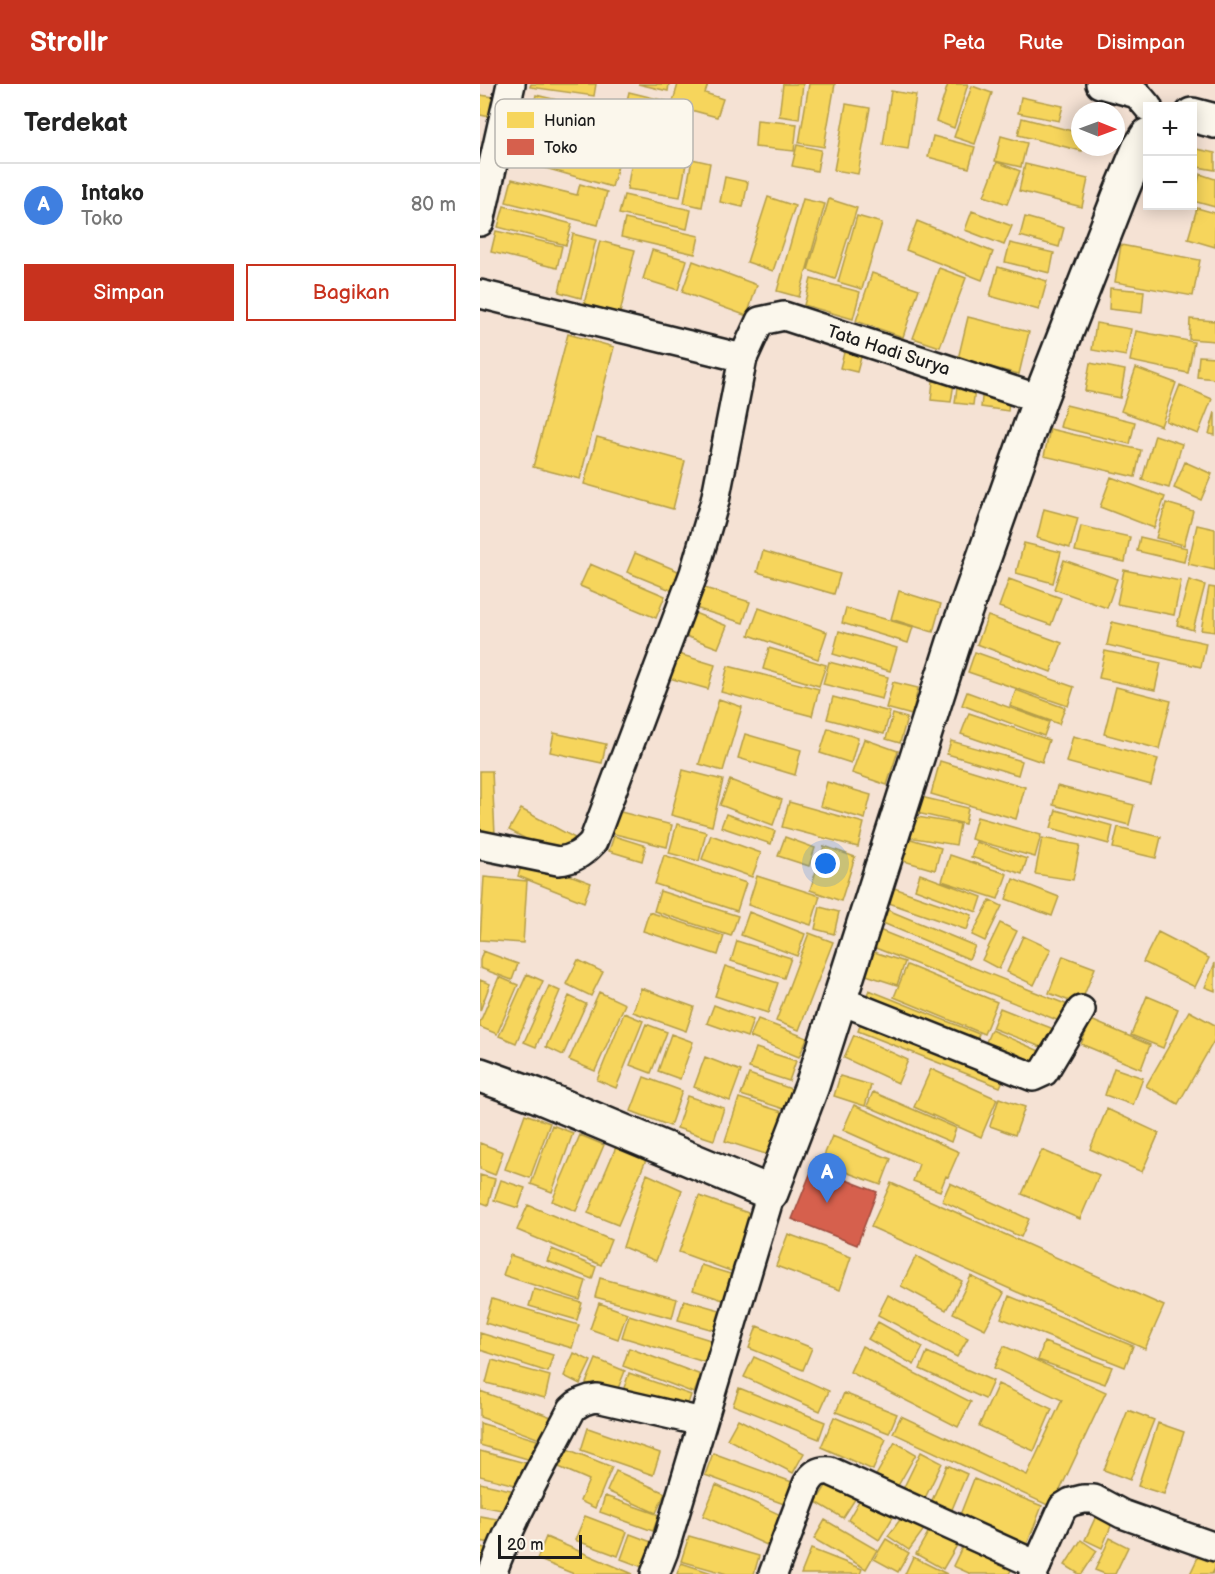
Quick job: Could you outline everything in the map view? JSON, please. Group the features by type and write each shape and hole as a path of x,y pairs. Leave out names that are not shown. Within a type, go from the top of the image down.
{"street":[{"path":"508,99 511,84"},
{"path":"1100,84 1141,95"},
{"path":"1197,116 1215,121"},
{"path":"655,1574 664,1551 771,1193 812,1086 954,642 1040,399 1119,197 1143,143"},
{"path":"480,222 495,155"},
{"path":"480,294 743,358 715,501 694,573 593,842 579,855 558,861 480,846"},
{"name":"Tata Hadi Surya","path":"743,358 760,321 784,316 1040,399"},
{"path":"840,1000 1033,1077 1044,1072 1081,1010"},
{"path":"480,1075 536,1095 771,1193"},
{"path":"492,1574 499,1554 528,1495 572,1409 577,1404 587,1399 597,1398 702,1422"},
{"path":"773,1574 807,1484 813,1474 822,1471 830,1471 841,1476 1035,1570 1064,1508 1071,1502 1083,1499 1094,1499 1122,1514 1215,1547"}],"building: Hunian":[{"path":"531,84 596,84 594,96 530,87"},
{"path":"638,84 669,84 668,91"},
{"path":"678,84 708,84 705,93 723,99 717,117 693,111 693,99 674,99"},
{"path":"783,84 803,84 799,119 779,116"},
{"path":"809,84 835,84 824,147 799,143"},
{"path":"948,84 968,84 954,128 936,121"},
{"path":"972,86 992,93 975,144 954,137"},
{"path":"891,91 916,95 908,149 883,145"},
{"path":"629,92 658,99 627,99"},
{"path":"480,95 494,97 490,117 480,115"},
{"path":"536,95 553,99 535,99"},
{"path":"1021,97 1063,106 1059,121 1018,113"},
{"path":"846,104 870,108 858,174 834,170"},
{"path":"1022,118 1071,131 1071,148 1018,135"},
{"path":"757,120 797,124 794,151 755,147"},
{"path":"933,136 975,147 969,168 928,157"},
{"path":"1001,136 1027,143 1021,167 995,161"},
{"path":"797,145 821,150 817,171 792,166"},
{"path":"1197,149 1215,153 1215,170 1197,167"},
{"path":"693,159 710,163 702,207 684,203"},
{"path":"997,162 1020,171 1007,204 984,196"},
{"path":"1025,164 1088,179 1082,207 1019,191"},
{"path":"545,168 617,168 612,187"},
{"path":"631,168 685,168 680,197 627,189"},
{"path":"1200,174 1215,179 1215,207 1197,202"},
{"path":"725,177 748,182 743,207 720,202"},
{"path":"512,179 577,195 580,184 607,192 598,225 506,202"},
{"path":"624,195 691,210 687,229 619,214"},
{"path":"768,197 795,206 773,271 747,262"},
{"path":"803,199 825,204 799,297 777,291"},
{"path":"829,199 857,208 835,279 808,270"},
{"path":"504,206 572,224 566,245 498,227"},
{"path":"1197,208 1215,213 1215,247 1188,239"},
{"path":"972,211 1012,226 1004,245 965,230"},
{"path":"857,216 882,223 862,289 838,282"},
{"path":"1025,217 1064,228 1059,247 1020,236"},
{"path":"625,219 699,236 695,254 621,237"},
{"path":"917,221 993,252 982,280 906,250"},
{"path":"496,231 562,246 557,268 491,252"},
{"path":"573,234 596,240 581,298 559,292"},
{"path":"600,241 635,250 620,313 584,304"},
{"path":"1010,243 1054,253 1050,273 1005,262"},
{"path":"1121,245 1200,260 1193,296 1115,282"},
{"path":"652,250 687,260 678,290 643,279"},
{"path":"693,261 757,285 747,316 682,292"},
{"path":"998,267 1047,281 1039,310 990,296"},
{"path":"939,268 966,278 940,347 913,338"},
{"path":"872,273 919,289 903,337 856,321"},
{"path":"811,279 860,292 853,319 804,305"},
{"path":"1110,288 1144,291 1142,313 1109,309"},
{"path":"968,317 1029,332 1019,374 958,359"},
{"path":"1190,319 1215,321 1215,341 1189,339"},
{"path":"1096,323 1131,329 1126,356 1092,350"},
{"path":"1136,331 1194,342 1188,373 1130,361"},
{"path":"568,334 614,347 580,479 533,467"},
{"path":"846,345 863,350 857,372 840,368"},
{"path":"1199,356 1215,357 1215,379 1197,377"},
{"path":"1090,363 1125,370 1120,398 1085,391"},
{"path":"1136,368 1176,383 1161,426 1121,411"},
{"path":"933,381 954,383 951,402 931,400"},
{"path":"1180,385 1212,399 1198,434 1166,421"},
{"path":"957,387 975,389 973,405 955,403"},
{"path":"983,388 1010,391 1008,411 981,407"},
{"path":"1066,405 1135,422 1130,444 1060,427"},
{"path":"1215,412 1215,435 1209,434"},
{"path":"1050,429 1141,450 1135,477 1044,456"},
{"path":"1155,435 1182,444 1169,488 1142,480"},
{"path":"597,437 685,461 673,509 584,484"},
{"path":"1185,462 1212,474 1201,500 1174,488"},
{"path":"1111,477 1165,497 1154,528 1100,507"},
{"path":"1166,503 1193,511 1184,545 1156,538"},
{"path":"1044,509 1078,518 1070,548 1037,538"},
{"path":"1197,525 1215,529 1215,570 1188,564"},
{"path":"1081,526 1130,537 1125,562 1075,551"},
{"path":"1140,537 1187,548 1184,562 1137,551"},
{"path":"1024,543 1061,552 1053,583 1016,573"},
{"path":"763,551 840,574 834,594 757,572"},
{"path":"635,553 690,576 683,595 627,572"},
{"path":"1064,560 1117,579 1107,608 1054,589"},
{"path":"590,564 665,596 656,618 580,586"},
{"path":"1124,570 1181,581 1174,615 1117,604"},
{"path":"1009,579 1061,598 1051,625 999,607"},
{"path":"1189,580 1205,585 1193,630 1177,625"},
{"path":"695,585 750,602 743,623 689,606"},
{"path":"1209,587 1215,588 1215,632 1201,630"},
{"path":"899,591 941,604 933,632 891,619"},
{"path":"759,608 827,632 818,659 749,635"},
{"path":"846,608 913,627 908,643 842,623"},
{"path":"692,612 727,626 718,648 683,635"},
{"path":"988,616 1062,643 1051,672 977,644"},
{"path":"1112,622 1206,643 1201,667 1107,645"},
{"path":"839,631 897,648 890,671 833,654"},
{"path":"769,648 826,665 819,686 763,669"},
{"path":"669,651 715,665 708,689 662,676"},
{"path":"1105,651 1161,663 1155,690 1099,678"},
{"path":"975,652 1074,687 1068,706 968,672"},
{"path":"829,662 888,677 882,699 823,684"},
{"path":"728,666 819,689 812,716 721,692"},
{"path":"893,682 918,688 912,715 886,708"},
{"path":"1116,687 1171,701 1159,749 1104,734"},
{"path":"1016,690 1065,708 1059,724 1010,706"},
{"path":"967,692 1049,722 1044,736 962,705"},
{"path":"833,697 890,712 884,734 827,719"},
{"path":"719,699 742,707 723,771 699,764"},
{"path":"969,713 1049,740 1042,762 961,734"},
{"path":"893,714 907,718 900,743 886,739"},
{"path":"828,728 858,738 851,763 820,753"},
{"path":"554,733 606,744 602,763 550,752"},
{"path":"745,734 801,750 795,775 738,758"},
{"path":"1073,736 1158,759 1151,785 1066,762"},
{"path":"864,739 898,751 887,785 852,773"},
{"path":"951,741 1022,761 1018,775 947,754"},
{"path":"940,761 1025,787 1016,819 931,794"},
{"path":"683,770 723,780 712,826 671,815"},
{"path":"480,771 492,771 495,835 480,836"},
{"path":"730,780 782,800 773,825 720,805"},
{"path":"827,782 871,795 865,819 820,806"},
{"path":"1057,786 1134,805 1129,825 1053,805"},
{"path":"921,797 968,808 965,824 917,813"},
{"path":"789,802 864,823 858,847 782,827"},
{"path":"521,809 575,838 564,859 509,830"},
{"path":"613,810 672,825 667,847 607,832"},
{"path":"1056,810 1113,826 1109,844 1051,828"},
{"path":"726,814 775,831 771,844 721,827"},
{"path":"911,816 960,824 956,845 908,837"},
{"path":"977,817 1041,835 1035,857 971,839"},
{"path":"677,824 706,832 699,861 669,853"},
{"path":"1118,827 1161,837 1156,858 1113,848"},
{"path":"711,835 761,853 752,877 702,859"},
{"path":"614,836 646,846 642,861 609,851"},
{"path":"785,837 815,848 809,866 778,856"},
{"path":"904,837 941,848 935,870 897,859"},
{"path":"1042,838 1080,845 1073,880 1035,874"},
{"path":"976,842 1027,859 1022,874 971,857"},
{"path":"824,846 855,857 841,901 810,890"},
{"path":"664,855 746,883 737,911 655,884"},
{"path":"950,855 1007,874 998,899 942,881"},
{"path":"524,858 591,883 584,902 518,876"},
{"path":"920,874 982,897 977,912 915,889"},
{"path":"757,876 820,896 811,925 748,905"},
{"path":"484,877 527,881 523,943 480,940"},
{"path":"1013,879 1059,897 1052,916 1006,899"},
{"path":"894,888 972,915 967,930 889,903"},
{"path":"660,891 738,916 731,936 654,911"},
{"path":"990,900 1002,906 985,941 972,935"},
{"path":"820,907 839,912 834,934 815,929"},
{"path":"883,908 975,946 969,959 878,921"},
{"path":"649,912 724,936 718,955 643,931"},
{"path":"749,912 805,934 797,956 741,935"},
{"path":"1000,923 1017,931 999,969 982,960"},
{"path":"879,930 1068,1005 1062,1022 873,947"},
{"path":"1158,932 1209,958 1195,987 1143,962"},
{"path":"809,933 833,942 799,1030 776,1021"},
{"path":"1023,936 1051,949 1034,985 1007,972"},
{"path":"737,941 791,958 784,978 731,961"},
{"path":"483,951 518,964 512,980 480,968"},
{"path":"871,951 905,962 897,985 863,974"},
{"path":"1063,956 1095,968 1080,1005 1049,993"},
{"path":"578,960 603,972 591,996 566,984"},
{"path":"1215,963 1215,991 1205,987"},
{"path":"907,965 997,1002 984,1034 894,997"},
{"path":"725,966 778,983 768,1013 715,996"},
{"path":"527,974 543,981 516,1043 499,1036"},
{"path":"499,977 518,985 497,1034 480,1027 480,1022"},
{"path":"480,980 490,984 480,1011"},
{"path":"549,986 560,991 536,1047 524,1042"},
{"path":"641,988 694,1007 686,1031 633,1012"},
{"path":"869,990 979,1034 972,1051 862,1007"},
{"path":"599,992 625,1004 595,1071 569,1060"},
{"path":"569,996 586,1004 563,1055 546,1047"},
{"path":"1147,996 1178,1009 1163,1048 1131,1035"},
{"path":"714,1005 753,1020 747,1037 707,1023"},
{"path":"1000,1008 1056,1030 1049,1050 992,1028"},
{"path":"1189,1011 1215,1025 1215,1039 1178,1104 1146,1086"},
{"path":"624,1013 643,1021 616,1088 597,1080"},
{"path":"864,1015 1007,1071 1000,1087 858,1031"},
{"path":"758,1019 807,1038 799,1057 750,1037"},
{"path":"1091,1020 1150,1045 1141,1069 1081,1044"},
{"path":"646,1024 667,1032 651,1073 630,1065"},
{"path":"991,1030 1044,1053 1037,1072 983,1049"},
{"path":"671,1034 693,1042 680,1079 658,1071"},
{"path":"854,1035 908,1060 898,1083 844,1058"},
{"path":"756,1048 796,1061 789,1081 749,1068"},
{"path":"705,1057 741,1071 730,1101 694,1087"},
{"path":"1114,1068 1143,1078 1133,1105 1105,1095"},
{"path":"931,1069 997,1099 981,1137 914,1107"},
{"path":"749,1074 791,1089 784,1109 741,1095"},
{"path":"840,1076 871,1085 865,1106 834,1096"},
{"path":"644,1077 682,1091 670,1126 631,1111"},
{"path":"873,1092 956,1128 951,1142 867,1106"},
{"path":"687,1096 724,1108 714,1140 677,1128"},
{"path":"739,1098 786,1113 772,1156 725,1141"},
{"path":"999,1098 1025,1107 1015,1135 990,1126"},
{"path":"854,1105 959,1152 940,1191 913,1181 919,1164 843,1130"},
{"path":"1107,1109 1159,1133 1142,1172 1090,1149"},
{"path":"525,1114 550,1123 530,1178 505,1169"},
{"path":"552,1125 573,1133 552,1192 531,1184"},
{"path":"580,1135 604,1145 576,1211 552,1201"},
{"path":"832,1136 891,1159 881,1185 821,1163"},
{"path":"480,1143 503,1152 495,1175 480,1169"},
{"path":"616,1147 646,1160 618,1225 588,1213"},
{"path":"1042,1150 1099,1175 1080,1219 1022,1194"},
{"path":"647,1174 682,1190 656,1261 623,1247"},
{"path":"480,1175 495,1179 488,1205 480,1202"},
{"path":"501,1180 525,1188 518,1208 494,1200"},
{"path":"891,1183 1164,1306 1145,1349 871,1227"},
{"path":"950,1183 1029,1219 1021,1237 942,1201"},
{"path":"699,1196 757,1216 736,1273 679,1252"},
{"path":"528,1205 611,1240 601,1265 517,1230"},
{"path":"788,1234 851,1257 840,1290 776,1266"},
{"path":"552,1249 596,1267 592,1279 547,1261"},
{"path":"510,1255 586,1281 580,1300 503,1275"},
{"path":"916,1256 962,1281 946,1310 901,1286"},
{"path":"701,1265 740,1277 732,1303 693,1290"},
{"path":"971,1276 1004,1293 985,1329 953,1313"},
{"path":"600,1278 677,1299 672,1318 595,1297"},
{"path":"534,1289 582,1303 577,1320 529,1306"},
{"path":"888,1295 968,1338 957,1357 878,1315"},
{"path":"1009,1296 1133,1346 1125,1367 1001,1318"},
{"path":"492,1299 579,1325 572,1348 485,1323"},
{"path":"684,1300 727,1312 721,1332 678,1320"},
{"path":"599,1303 627,1313 618,1339 590,1329"},
{"path":"629,1315 717,1342 711,1364 622,1337"},
{"path":"878,1322 923,1347 914,1365 868,1339"},
{"path":"757,1326 812,1348 803,1370 749,1348"},
{"path":"480,1333 553,1355 548,1372 480,1350"},
{"path":"1044,1342 1112,1367 1105,1384 1038,1360"},
{"path":"862,1346 971,1402 958,1427 850,1372"},
{"path":"1004,1346 1106,1392 1052,1507 893,1433 901,1416 1027,1475 1062,1400 994,1368"},
{"path":"629,1348 701,1375 694,1393 623,1366"},
{"path":"927,1352 993,1381 985,1399 920,1369"},
{"path":"574,1353 591,1361 580,1384 564,1376"},
{"path":"754,1357 829,1391 820,1411 744,1377"},
{"path":"596,1359 625,1371 615,1396 586,1383"},
{"path":"492,1360 550,1376 545,1398 486,1383"},
{"path":"629,1373 691,1395 684,1415 622,1394"},
{"path":"998,1384 1052,1409 1034,1451 979,1426"},
{"path":"739,1388 825,1422 819,1439 733,1405"},
{"path":"480,1391 557,1419 548,1442 480,1417"},
{"path":"844,1393 897,1414 889,1433 836,1412"},
{"path":"1128,1410 1154,1420 1130,1480 1104,1470"},
{"path":"834,1417 886,1439 873,1470 821,1447"},
{"path":"738,1419 804,1453 793,1473 727,1439"},
{"path":"480,1423 537,1440 531,1460 480,1445"},
{"path":"1158,1423 1184,1432 1164,1494 1138,1486"},
{"path":"588,1428 660,1453 653,1475 581,1450"},
{"path":"895,1442 916,1454 895,1491 874,1479"},
{"path":"567,1449 612,1467 595,1508 580,1501 589,1480 559,1467"},
{"path":"480,1451 533,1465 527,1488 480,1476"},
{"path":"921,1452 942,1463 924,1500 903,1489"},
{"path":"713,1453 792,1482 784,1504 705,1475"},
{"path":"947,1465 967,1474 950,1514 930,1505"},
{"path":"616,1471 665,1493 656,1513 607,1491"},
{"path":"832,1476 859,1493 843,1518 816,1502"},
{"path":"974,1479 1042,1506 1026,1547 958,1520"},
{"path":"480,1483 528,1494 518,1513 480,1506"},
{"path":"716,1485 783,1516 769,1546 703,1516"},
{"path":"863,1494 895,1514 879,1540 848,1520"},
{"path":"605,1496 659,1515 653,1531 600,1512"},
{"path":"905,1513 925,1528 909,1550 888,1536"},
{"path":"1097,1514 1113,1521 1102,1548 1085,1540"},
{"path":"480,1516 509,1521 502,1545 480,1541"},
{"path":"585,1516 627,1532 618,1556 575,1540"},
{"path":"825,1520 877,1550 866,1569 814,1539"},
{"path":"933,1524 960,1540 943,1569 916,1554"},
{"path":"630,1534 654,1543 645,1568 621,1559"},
{"path":"689,1536 759,1556 754,1574 727,1574 681,1561"},
{"path":"546,1537 633,1574 574,1574 537,1559"},
{"path":"1110,1538 1128,1547 1115,1574 1105,1574 1095,1570"},
{"path":"886,1539 909,1553 898,1572 874,1559"},
{"path":"1081,1540 1097,1551 1082,1574 1079,1574 1065,1565"},
{"path":"965,1541 1014,1564 1009,1574 971,1574 953,1566"},
{"path":"480,1547 486,1548 481,1565 480,1565"},
{"path":"811,1549 862,1569 860,1574 801,1574"},
{"path":"1200,1553 1215,1560 1212,1574 1190,1574"},
{"path":"913,1557 947,1574 905,1574"},
{"path":"681,1563 715,1574 677,1574"}],"building: Toko":[{"path":"813,1167 877,1192 857,1245 792,1219"}],"place":[{"name":"Intako","path":"827,1203"}]}
